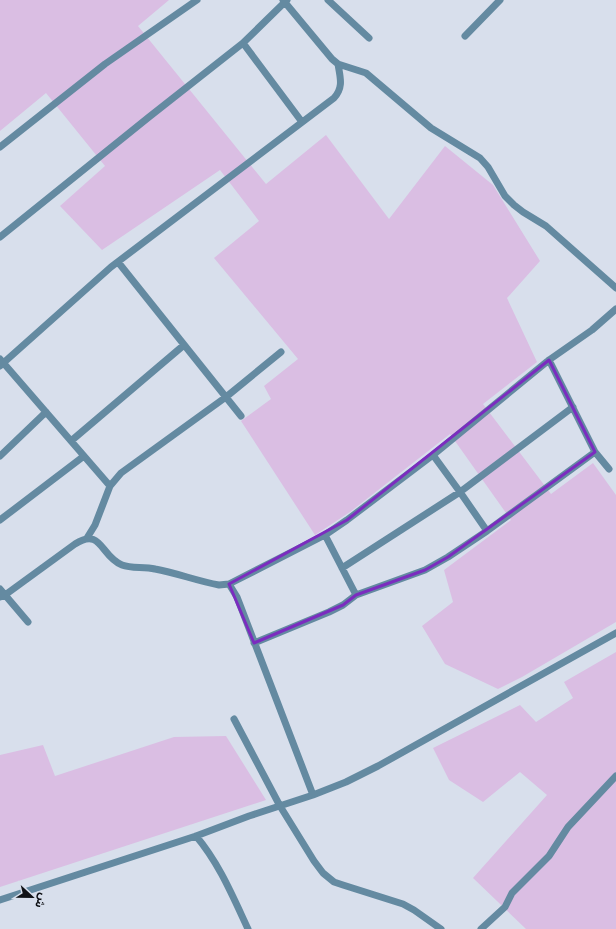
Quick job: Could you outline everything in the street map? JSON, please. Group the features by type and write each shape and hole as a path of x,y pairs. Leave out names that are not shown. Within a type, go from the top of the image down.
{"street":[{"path":"0,147 105,64 197,0"},
{"path":"328,0 370,38"},
{"path":"464,36 500,0"},
{"path":"0,237 243,43 285,1 332,59 338,64 366,74 431,128 480,158 488,167 505,196 514,205 546,226 616,288"},
{"path":"243,43 302,122"},
{"path":"110,486 1,362 118,262 327,103 339,92 341,81 338,64"},
{"path":"118,262 241,416"},
{"path":"3,596 75,544 87,538 93,538 111,556 123,565 155,569 219,585 230,584 324,535 347,520 432,455 549,360 592,330 616,309"},
{"path":"71,441 184,345"},
{"path":"87,538 110,486 121,473 226,396 281,352"},
{"path":"549,360 595,452 609,469"},
{"path":"342,568 460,492 572,407"},
{"path":"0,456 46,412"},
{"path":"254,643 329,612 343,605 356,595 425,570 487,532 595,452"},
{"path":"432,455 460,492 487,532"},
{"path":"0,520 84,456"},
{"path":"324,535 356,595"},
{"path":"230,584 237,597 312,795"},
{"path":"0,589 3,596 28,622"},
{"path":"0,900 196,836 248,816 346,782 378,766 616,632"},
{"path":"234,719 280,806 323,873 334,882 402,904 414,910 431,926 441,929"},
{"path":"481,929 505,907 512,893 549,856 568,827 616,776"},
{"path":"196,836 210,854 239,908 248,929"}],"highlighted area":[{"path":"549,360 595,452 448,557 425,570 356,595 343,605 254,643 229,584 347,520"}],"shaded area":[{"path":"0,0 169,0 138,26 266,184 326,135 389,219 445,146 493,185 540,261 507,298 537,362 483,404 551,494 593,463 616,495 616,622 522,677 498,689 445,664 422,626 453,602 444,570 511,520 450,434 350,512 315,535 241,421 271,399 264,386 298,359 214,258 259,221 220,170 102,250 60,206 105,166 46,93 0,131"},
{"path":"616,652 616,929 526,929 473,878 547,795 520,772 483,802 449,780 433,748 520,705 536,722 573,698 564,682"},
{"path":"226,736 266,800 0,887 0,755 43,745 55,776 174,737"}]}
